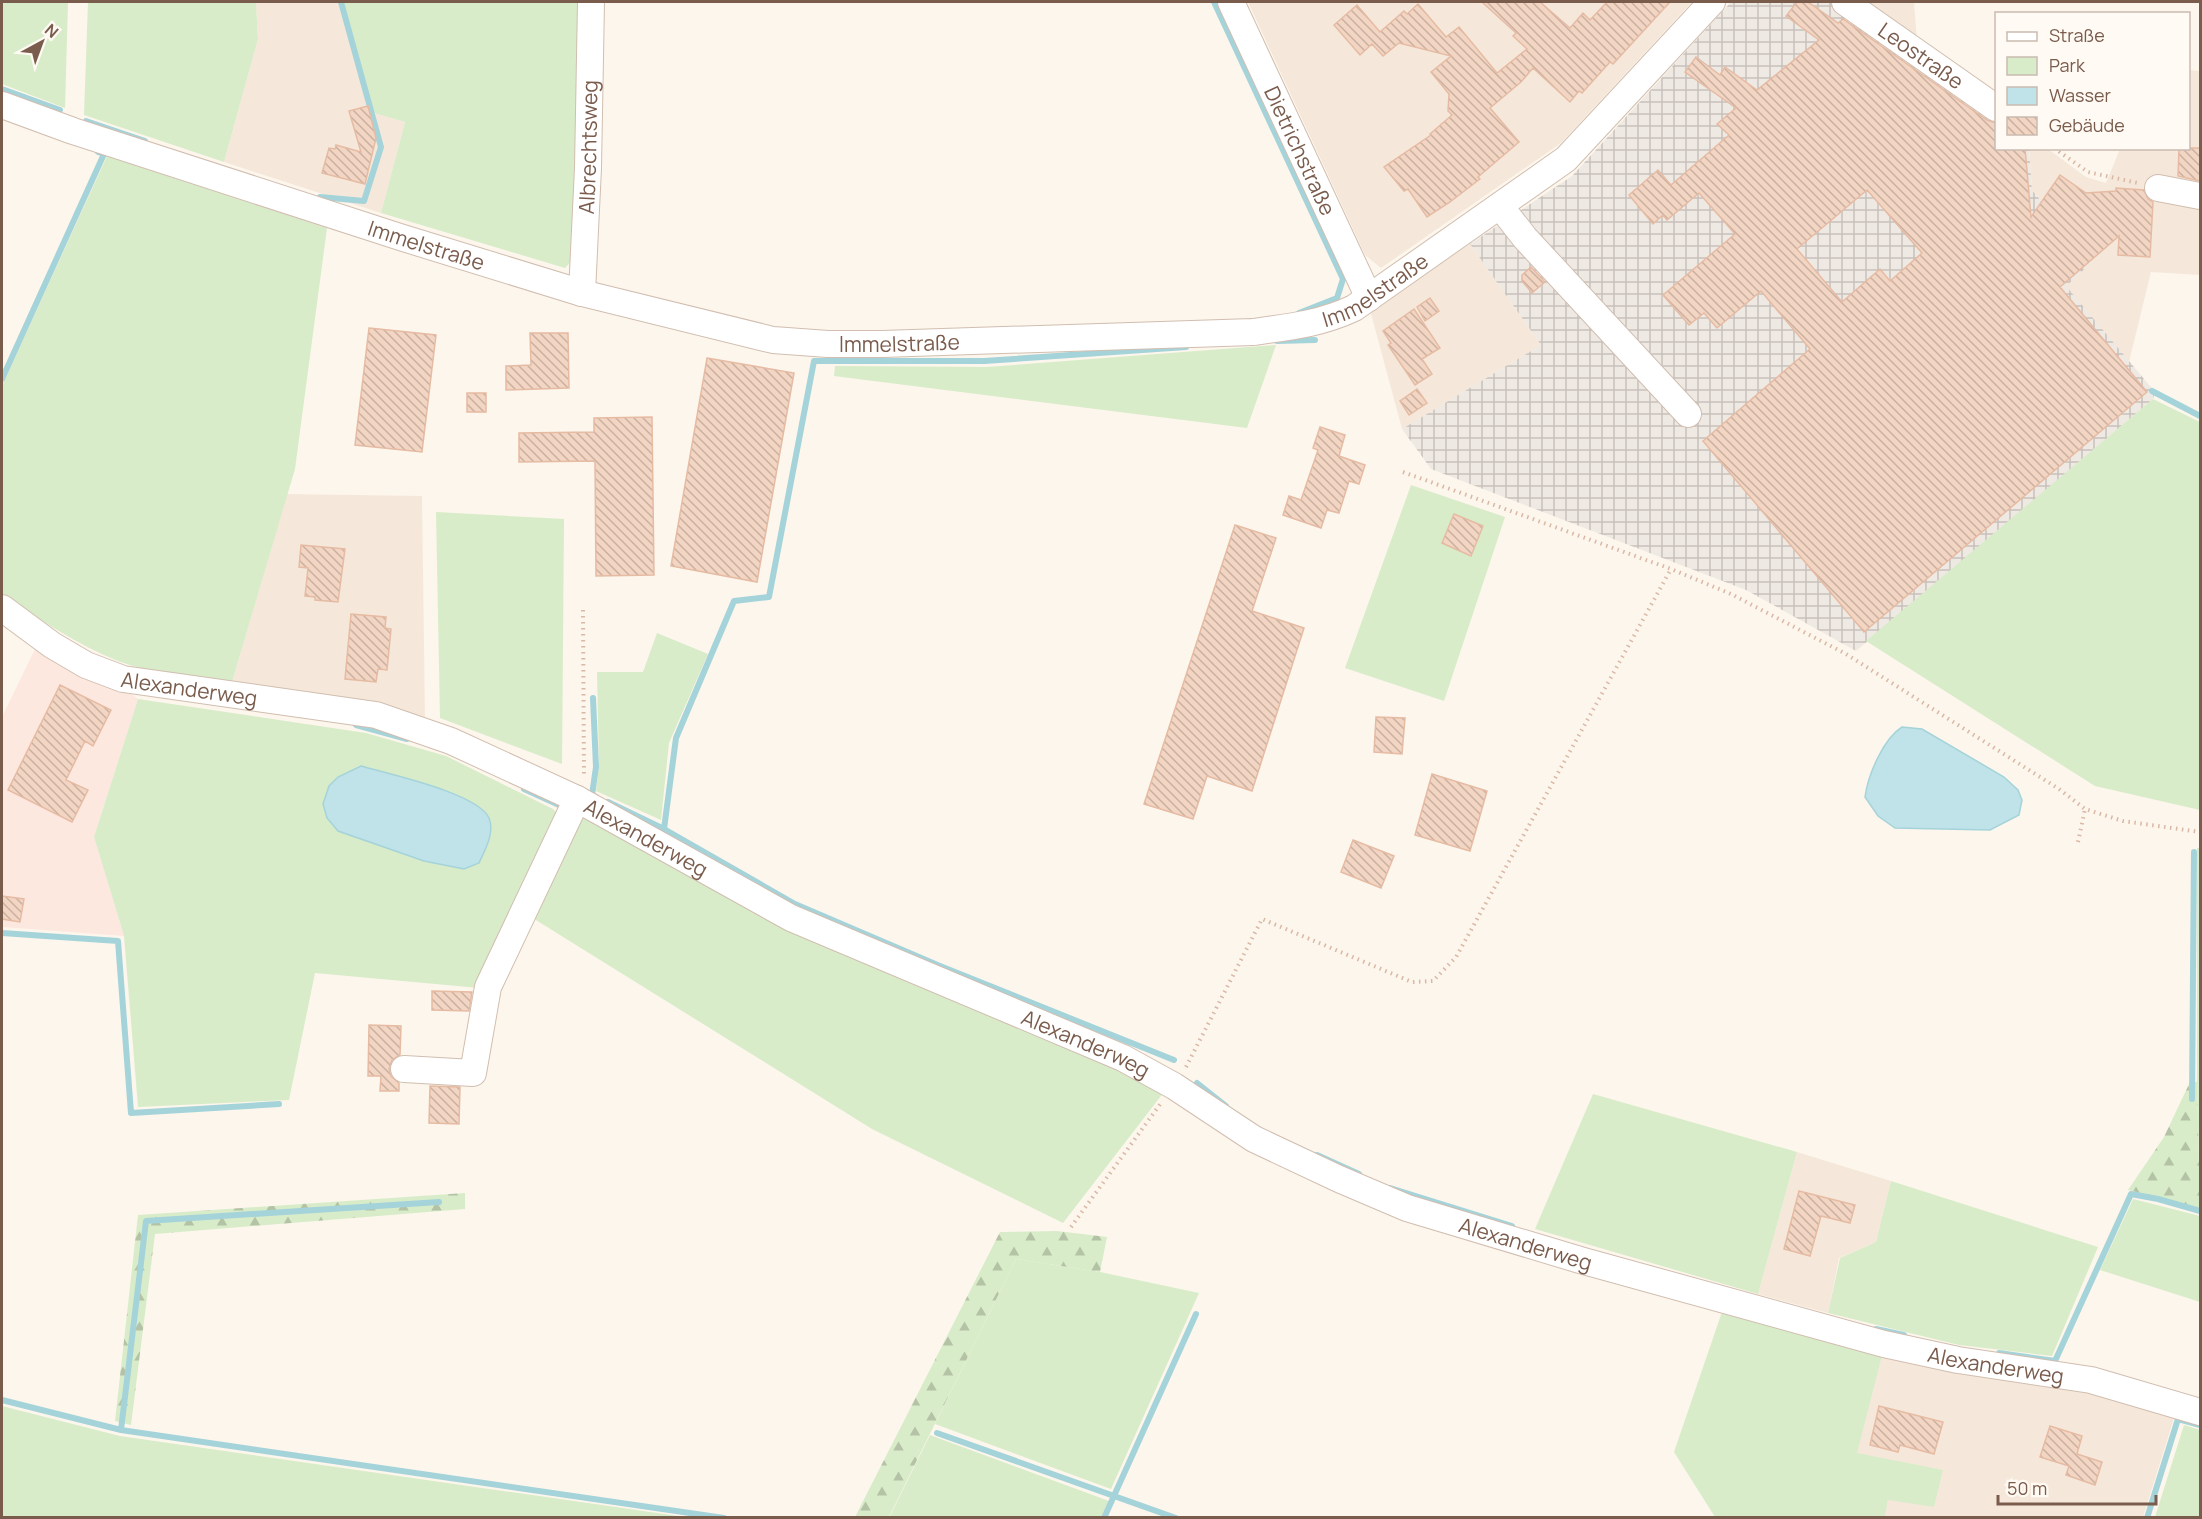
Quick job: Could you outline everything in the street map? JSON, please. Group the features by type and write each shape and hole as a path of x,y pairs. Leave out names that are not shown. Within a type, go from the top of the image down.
{"street":[{"name":"Albrechtsweg","path":"582,293 588,168 591,2"},
{"name":"Dietrichstraße","path":"1232,2 1369,298"},
{"name":"Immelstraße","path":"2,105 73,131 400,237 582,293 773,340 839,344 1253,332 1309,324 1332,318 1369,298 1566,159 1712,2"},
{"name":"Leostraße","path":"1845,2 1995,107"},
{"path":"2158,188 2200,196"},
{"path":"1500,206 1525,238 1688,414"},
{"name":"Alexanderweg","path":"2,608 52,645 78,660 123,679 376,715 451,741 577,799 790,918 1123,1058 1174,1086 1254,1139 1407,1208 1580,1260 1884,1344 1958,1360 2091,1380 2200,1412"},
{"path":"404,1069 473,1073 488,987 577,799"}],"path":[{"path":"2057,150 2088,172 2158,188"},
{"path":"1403,471 1671,569 1731,594 1846,654 2059,789 2085,809 2123,821 2200,832"},
{"path":"1071,1227 1187,1066 1262,919 1412,982 1433,981 1456,957 1671,569"},
{"path":"577,799 584,777 583,610"},
{"path":"2078,842 2085,809"}],"shaded area":[{"path":"256,2 338,2 370,112 405,122 381,213 224,162 258,39"},
{"path":"1248,2 1692,2 1561,143 1381,268 1365,255"},
{"path":"1731,2 1837,2 1995,111 1995,150 2029,150 2032,190 2092,262 2066,286 2155,392 2153,399 1856,651 1746,590 1431,469 1402,429 1541,345 1470,244 1572,176"},
{"path":"1860,2 1914,2 1917,41"},
{"path":"2190,70 2200,71 2200,275 2151,272 2129,362 2065,286 2092,262 2032,190 2029,150 2049,150 2086,177 2106,183 2120,150 2190,150"},
{"path":"1470,244 1541,345 1402,429 1370,310"},
{"path":"287,494 422,496 425,719 232,682"},
{"path":"37,645 120,686 138,699 94,837 124,936 2,927 2,717"},
{"path":"1797,1152 1891,1181 1876,1242 1839,1258 1828,1313 1758,1294"},
{"path":"1883,1352 2092,1390 2175,1415 2143,1517 1885,1517 1888,1500 1856,1453"}],"green space":[{"path":"2,2 68,2 65,108 2,84"},
{"path":"88,2 256,2 258,39 224,162 84,115"},
{"path":"338,2 582,2 577,255 565,268 381,213 405,122 370,112"},
{"path":"107,156 327,228 295,469 232,682 160,672 118,661 73,639 2,596 2,386"},
{"path":"1276,345 1247,428 834,376 835,366 987,367"},
{"path":"2153,399 2200,422 2200,810 2095,786 1866,641"},
{"path":"1411,485 1505,517 1444,701 1345,668"},
{"path":"436,512 564,519 562,764 440,718"},
{"path":"657,633 708,654 669,743 661,820 596,791 599,766 597,672 643,672"},
{"path":"138,699 366,733 446,756 553,809 562,818 479,988 315,973 289,1100 138,1107 124,936 94,837"},
{"path":"577,818 601,818 1119,1064 1164,1092 1063,1223 872,1129 531,917"},
{"path":"2197,848 2200,848 2200,1209 2197,1082"},
{"path":"2190,1082 2197,1082 2200,1208 2128,1190 2164,1137"},
{"path":"1593,1094 1797,1152 1758,1294 1535,1229"},
{"path":"1891,1181 2098,1247 2052,1356 1959,1345 1828,1313 1840,1258 1876,1242"},
{"path":"465,1193 465,1209 155,1234 131,1425 115,1421 138,1215"},
{"path":"2133,1199 2200,1216 2200,1302 2100,1270"},
{"path":"1057,1231 1107,1237 1100,1272 1016,1259 889,1517 855,1517 1000,1232"},
{"path":"1016,1259 1100,1272 1199,1293 1111,1489 935,1424"},
{"path":"1723,1309 1883,1352 1857,1453 1943,1470 1934,1507 1888,1500 1885,1517 1715,1517 1674,1452"},
{"path":"2,1406 120,1436 685,1517 2,1517"},
{"path":"2184,1425 2200,1430 2200,1517 2155,1517"},
{"path":"930,1435 1109,1501 1101,1517 889,1518"}],"water":[{"path":"1902,727 1922,729 2004,777 2018,790 2022,800 2019,815 1990,830 1895,828 1878,816 1865,797 1867,788 1873,768 1883,749"},
{"path":"361,766 451,793 468,800 481,809 489,818 491,830 479,863 464,869 424,861 338,831 327,818 323,804 329,786 338,777"}],"building":[{"path":"1482,2 1540,2 1570,28 1583,13 1590,20 1607,2 1670,2 1613,64 1610,62 1582,93 1579,91 1570,102 1533,68 1521,82 1490,108 1519,142 1478,177 1480,179 1427,217 1408,189 1404,191 1384,167 1431,135 1452,115 1448,111 1449,94 1431,72 1451,56 1399,43 1383,56 1372,44 1360,55 1334,25 1357,5 1380,32 1404,11 1407,14 1418,4 1446,37 1459,27 1497,73 1527,49 1513,36 1516,33"},
{"path":"1797,2 1808,2 1838,23 1843,19 1987,120 1995,123 1995,150 2025,150 2031,217 2060,175 2086,193 2116,191 2116,188 2144,190 2148,199 2153,202 2150,257 2118,255 2119,236 2060,287 2147,392 1864,632 1703,441 1810,349 1761,291 1717,328 1704,313 1689,325 1663,295 1735,234 1699,193 1667,220 1663,215 1653,224 1629,195 1658,170 1671,185 1729,135 1717,124 1736,108 1685,72 1696,57 1720,75 1725,67 1757,90 1819,40 1786,16","holes":["1867,190 1922,253 1890,281 1880,269 1842,302 1797,249"]},
{"path":"368,106 376,138 365,184 322,173 329,148 335,149 336,145 361,152 349,111"},
{"path":"2200,148 2200,181 2178,176 2179,150"},
{"path":"1531,267 1545,282 1532,293 1522,281 1522,275"},
{"path":"1430,298 1439,311 1425,321 1417,307"},
{"path":"1414,309 1440,348 1422,359 1432,374 1415,385 1388,345 1391,343 1383,331"},
{"path":"369,328 436,335 422,452 355,445"},
{"path":"530,333 568,333 569,388 506,390 506,366 531,365"},
{"path":"707,358 794,373 757,582 671,566"},
{"path":"1417,389 1427,403 1409,415 1400,401"},
{"path":"467,393 486,393 486,412 467,412"},
{"path":"652,417 654,575 596,576 595,461 519,462 519,433 594,432 594,418"},
{"path":"1320,427 1345,435 1339,456 1365,465 1359,484 1349,481 1339,513 1327,510 1321,528 1283,515 1289,496 1301,500 1318,450 1313,448"},
{"path":"1454,514 1483,526 1471,556 1442,543"},
{"path":"1235,525 1276,538 1252,611 1304,628 1252,791 1207,776 1193,819 1144,804"},
{"path":"301,545 345,549 338,602 315,600 315,597 305,596 308,568 299,567"},
{"path":"351,614 386,617 385,628 391,629 387,670 378,669 376,682 345,679"},
{"path":"60,685 111,710 93,746 85,741 66,780 88,790 72,822 8,790"},
{"path":"1376,717 1405,718 1402,754 1374,752"},
{"path":"1432,774 1487,791 1470,851 1415,835"},
{"path":"1353,840 1394,856 1381,888 1341,872"},
{"path":"2,896 24,899 20,922 2,919"},
{"path":"432,991 472,992 469,1011 432,1010"},
{"path":"369,1025 401,1026 400,1055 392,1060 389,1069 391,1076 399,1083 399,1091 380,1091 381,1076 368,1076"},
{"path":"430,1086 460,1087 459,1124 429,1123"},
{"path":"1799,1191 1855,1205 1850,1223 1821,1216 1810,1256 1784,1249"},
{"path":"1879,1406 1943,1422 1934,1454 1900,1445 1898,1452 1870,1445"},
{"path":"2050,1426 2082,1436 2077,1454 2102,1462 2095,1485 2066,1475 2069,1466 2040,1457"}],"waterway":[{"path":"320,197 364,201 381,147 341,2"},
{"path":"1214,2 1343,279 1337,298 1299,313"},
{"path":"2,89 60,110"},
{"path":"86,121 145,141"},
{"path":"2,379 104,154 98,152"},
{"path":"1277,341 1315,340"},
{"path":"664,829 676,738 734,601 769,597 814,361 984,361 1186,347"},
{"path":"2152,391 2200,416"},
{"path":"593,698 596,767 592,795 596,797"},
{"path":"356,725 407,739"},
{"path":"524,789 559,805"},
{"path":"608,802 664,829 795,904 940,966 1174,1060"},
{"path":"2192,1099 2194,852"},
{"path":"2,933 118,941 131,1113 279,1104"},
{"path":"1197,1083 1226,1106"},
{"path":"1317,1155 1359,1174"},
{"path":"1390,1188 1512,1226"},
{"path":"1999,1353 2055,1361 2131,1194 2200,1211"},
{"path":"121,1430 146,1221 439,1202"},
{"path":"1104,1518 1196,1314"},
{"path":"1876,1329 1904,1335"},
{"path":"2,1400 121,1430 724,1518"},
{"path":"2147,1518 2178,1419 2200,1425"},
{"path":"937,1433 1176,1518"}]}
